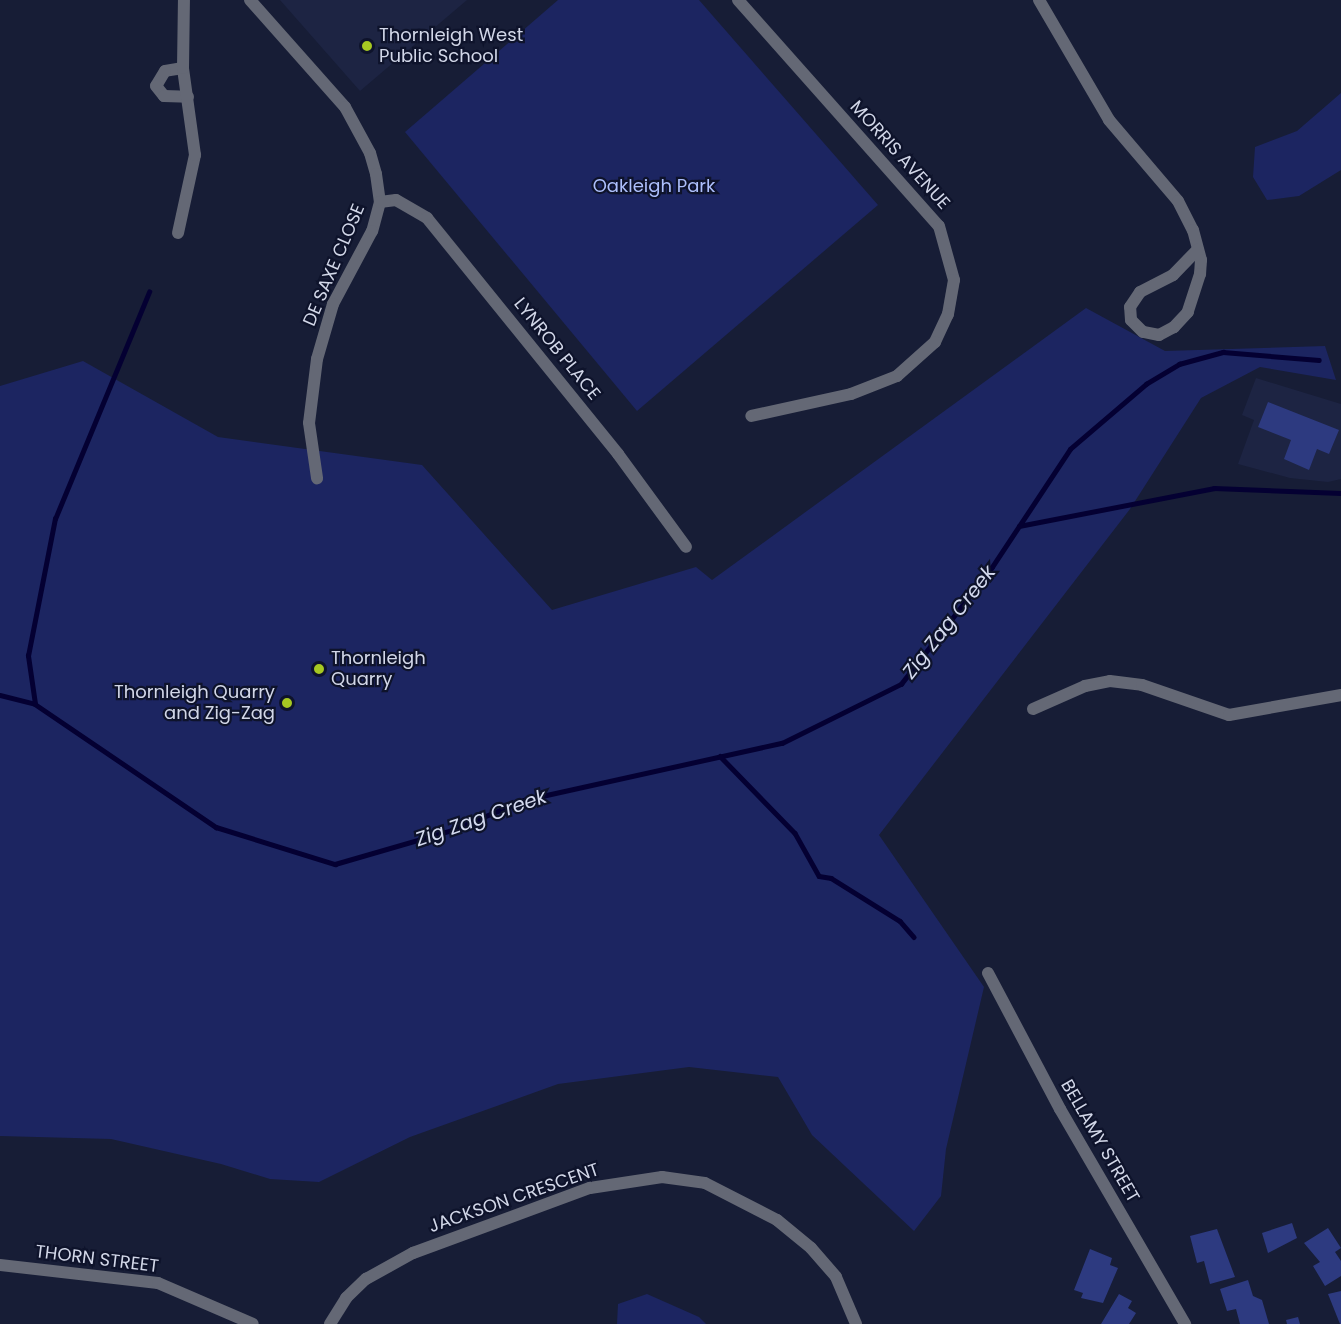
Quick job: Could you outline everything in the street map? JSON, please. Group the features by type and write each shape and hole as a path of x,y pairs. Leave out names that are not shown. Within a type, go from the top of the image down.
{"street":[{"path":"178,233 195,154 183,68 184,0"},
{"name":"DE SAXE CLOSE","path":"250,0 345,107 370,153 380,202 372,231 333,304 317,359 309,423 317,478"},
{"name":"MORRIS AVENUE","path":"738,0 939,226 954,280 948,314 936,342 897,376 851,394 751,416"},
{"path":"1039,0 1109,120 1188,216 1197,250 1200,274 1188,312 1174,327 1159,335 1143,332 1131,320 1130,307 1140,292 1173,275 1197,250"},
{"path":"183,68 165,71 156,86 169,98 188,97"},
{"name":"LYNROB PLACE","path":"380,202 396,200 427,219 618,454 686,547"},
{"path":"1033,710 1085,686 1110,681 1142,685 1229,715 1341,695"},
{"name":"BELLAMY STREET","path":"988,973 1060,1109 1185,1324"},
{"name":"JACKSON CRESCENT","path":"330,1324 346,1298 366,1279 413,1252 590,1188 662,1177 684,1179 729,1192 777,1220 811,1248 836,1277 856,1324"},
{"name":"THORN STREET","path":"0,1265 158,1283 253,1324"}],"shaded area":[{"name":"Thornleigh West Public School","path":"280,0 467,0 360,91"},
{"path":"1256,378 1341,404 1341,479 1328,482 1290,478 1238,464 1254,420 1242,415"}],"green space":[{"name":"Oakleigh Park","path":"558,0 699,0 878,205 637,411 405,132"},
{"path":"1341,93 1341,170 1299,196 1267,200 1253,177 1255,147 1297,131"},
{"path":"1086,308 1165,351 1325,346 1336,380 1260,367 1201,398 1130,509 879,835 984,987 946,1149 941,1196 914,1231 812,1135 778,1077 689,1067 558,1084 410,1137 319,1182 270,1179 221,1164 111,1139 0,1136 0,386 83,361 218,437 422,465 552,610 696,567 712,580"},
{"path":"647,1294 699,1317 706,1324 617,1324 618,1304"}],"building":[{"path":"1268,402 1339,430 1329,454 1317,449 1309,470 1284,459 1291,440 1258,427"},
{"path":"1292,1223 1297,1238 1268,1253 1262,1233"},
{"path":"1328,1228 1341,1248 1335,1252 1341,1261 1341,1276 1325,1286 1313,1266 1320,1262 1304,1243"},
{"path":"1217,1229 1235,1277 1210,1284 1204,1261 1197,1263 1190,1236"},
{"path":"1090,1249 1112,1258 1110,1265 1118,1268 1103,1303 1081,1298 1083,1293 1074,1290"},
{"path":"1248,1280 1253,1296 1262,1300 1269,1324 1240,1324 1236,1309 1227,1311 1220,1289"},
{"path":"1341,1291 1341,1324 1340,1324 1328,1294"},
{"path":"1119,1294 1132,1301 1128,1308 1136,1313 1129,1324 1101,1324"},
{"path":"1298,1317 1300,1324 1287,1324 1286,1320"}],"waterway":[{"path":"35,704 28,656 55,519 149,292"},
{"name":"Zig Zag Creek","path":"0,695 35,704 216,827 335,864 452,830 524,800 782,743 901,684 992,567 1070,449 1146,384 1179,364 1223,352 1319,360"},
{"name":"Zig Zag Creek","path":"1019,526 1214,488 1341,493"},
{"path":"720,756 795,833 819,876 831,878 900,921 914,937"}],"place":[{"name":"Thornleigh West Public School","path":"367,46"},
{"name":"Thornleigh Quarry","path":"319,669"},
{"name":"Thornleigh Quarry and Zig-Zag","path":"287,703"}]}
